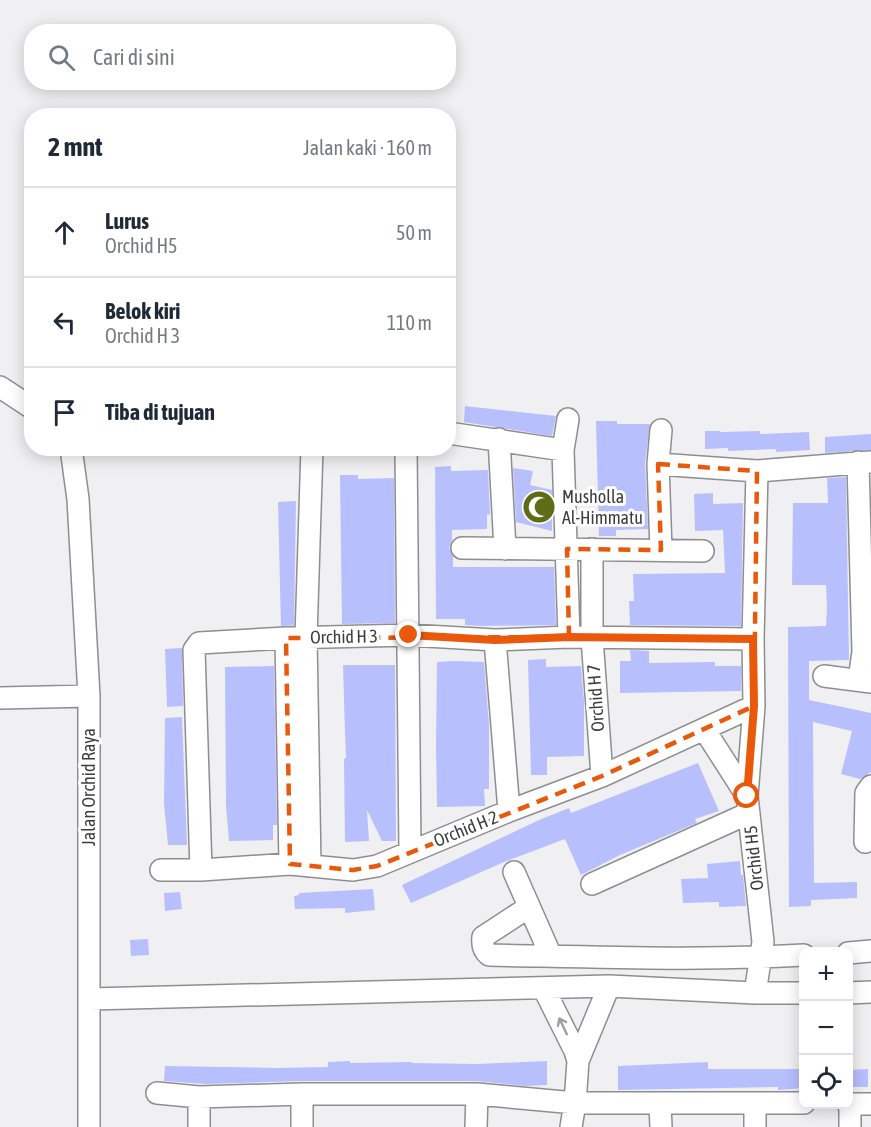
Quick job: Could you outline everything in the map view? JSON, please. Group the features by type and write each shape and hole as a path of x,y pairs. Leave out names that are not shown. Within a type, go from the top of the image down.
{"street":[{"path":"0,387 24,403"},
{"path":"568,419 563,450 569,637"},
{"path":"661,430 658,464 661,550"},
{"path":"456,434 563,450"},
{"path":"499,439 504,549"},
{"name":"Jalan Orchid Raya","path":"72,456 78,499 89,696 89,1127"},
{"path":"300,865 296,638 311,456"},
{"path":"406,456 410,851"},
{"path":"658,464 757,471 864,462 867,652 865,681 824,676"},
{"name":"Orchid H5","path":"755,993 763,942 748,804 754,706 753,639 757,471"},
{"path":"462,548 703,551"},
{"name":"Orchid H 7","path":"592,549 592,638 602,776"},
{"name":"Orchid H 3","path":"201,870 194,650 198,643 409,635 495,640 569,637 753,639"},
{"path":"495,640 509,811"},
{"path":"0,698 89,696"},
{"name":"Orchid H 2","path":"161,870 300,865 353,870 377,866 509,811 602,776 754,706"},
{"path":"592,884 748,804 704,729"},
{"path":"865,842 866,793 871,786"},
{"path":"514,872 551,956"},
{"path":"529,907 483,937 483,949 489,955 761,958 799,955"},
{"path":"853,953 871,951"},
{"path":"853,993 871,992"},
{"path":"90,999 799,993"},
{"path":"571,1127 578,1054 605,994"},
{"path":"548,995 578,1054"},
{"path":"157,1093 199,1097 302,1094 477,1094 575,1103 799,1104"},
{"path":"302,1094 302,1127"},
{"path":"476,1127 477,1094"},
{"path":"199,1097 199,1127"},
{"path":"660,1103 661,1127"},
{"path":"755,1103 755,1127"},
{"path":"853,1104 871,1104"},
{"path":"849,1109 850,1127"}],"highlighted area":[{"path":"658,464 757,471 754,706 602,776 377,866 353,870 290,864 286,638 569,637 567,549 661,550"}],"building":[{"path":"465,406 556,416 552,436 464,422"},
{"path":"596,421 617,421 617,424 650,424 645,463 648,529 616,530 616,536 599,536"},
{"path":"705,431 760,431 760,434 809,432 810,450 776,452 776,449 728,451 728,448 705,449"},
{"path":"871,434 871,450 825,453 825,437"},
{"path":"451,466 451,471 488,470 490,515 487,514 487,529 452,530 449,548 453,556 453,567 554,567 556,625 481,626 465,625 465,619 436,619 435,467"},
{"name":"Musholla Al-Himmatu","path":"513,468 533,471 530,485 552,490 552,531 516,522"},
{"path":"340,475 358,475 358,479 394,478 395,623 342,624"},
{"path":"846,477 849,660 809,661 809,700 871,713 871,772 860,779 841,774 852,731 813,722 814,883 857,882 857,898 811,900 811,906 789,907 788,627 826,626 827,608 826,585 792,585 793,503 828,503 827,478"},
{"path":"713,493 713,504 743,503 741,626 630,625 629,601 634,601 633,574 725,573 723,530 695,531 694,494"},
{"path":"296,501 294,625 281,626 278,502"},
{"path":"182,648 183,706 167,707 165,649"},
{"path":"630,650 649,651 649,663 715,662 715,666 741,666 741,691 620,693 620,661 631,661"},
{"path":"546,659 546,667 581,666 584,701 584,756 547,757 547,775 531,775 528,660"},
{"path":"437,662 484,662 489,725 489,789 484,789 485,806 437,807"},
{"path":"343,665 395,665 396,841 382,841 367,810 369,841 345,842 344,759 346,758"},
{"path":"274,666 277,825 273,825 273,840 229,841 226,806 225,667"},
{"path":"182,717 187,845 168,845 164,804 165,718"},
{"path":"698,763 719,811 695,819 697,823 620,855 581,875 565,839 504,862 411,903 402,885 539,820 569,808 571,813"},
{"path":"740,861 746,906 719,907 719,902 683,903 681,879 708,878 707,864"},
{"path":"373,889 375,910 345,913 345,908 295,909 294,896 299,893"},
{"path":"180,892 182,909 165,911 164,893"},
{"path":"148,939 149,955 131,956 130,940"},
{"path":"350,1061 350,1063 478,1064 547,1061 547,1085 525,1086 477,1081 302,1081 206,1084 164,1081 165,1066 328,1067 328,1062"},
{"path":"708,1062 708,1069 799,1069 799,1088 618,1090 618,1066"},
{"path":"868,1069 868,1087 853,1087 853,1070"}],"place":[{"name":"Musholla Al-Himmatu","path":"539,507"}],"route":[{"path":"409,635 495,640 569,637 753,639 754,706 747,796"}]}
